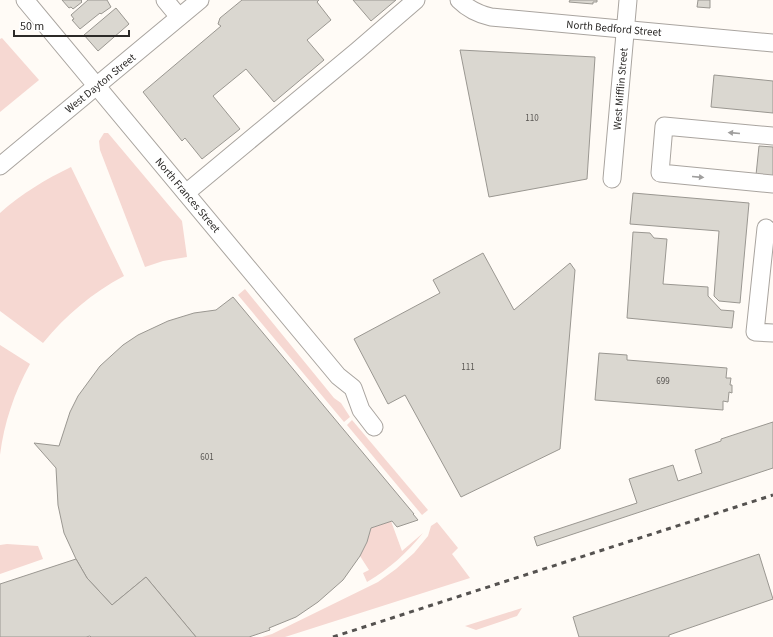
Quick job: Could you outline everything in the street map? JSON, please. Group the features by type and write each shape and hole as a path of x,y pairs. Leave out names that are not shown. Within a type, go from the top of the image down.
{"street":[{"name":"North Frances Street","path":"25,0 338,376 353,388 361,410 374,427"},
{"path":"165,0 179,17"},
{"name":"West Dayton Street","path":"0,166 200,0"},
{"path":"186,193 357,52 416,0"},
{"name":"North Bedford Street","path":"459,0 474,12 491,17 773,43"},
{"name":"West Mifflin Street","path":"612,179 628,0"},
{"path":"773,136 664,126 660,173 773,184"},
{"path":"766,228 755,332 773,333"}],"shaded area":[{"path":"2,38 39,80 0,112 0,39"},
{"path":"104,133 108,133 182,221 187,257 163,261 145,267 100,150 99,141"},
{"path":"71,167 124,276 80,305 43,343 0,311 0,213 16,199 34,187"},
{"path":"245,289 334,398 341,403 350,417 344,422 238,295"},
{"path":"0,345 30,364 10,408 0,455"},
{"path":"352,420 428,510 422,515 347,425"},
{"path":"391,521 402,551 423,533 397,560 383,572 367,582 363,573 369,570 360,556 367,542 371,528"},
{"path":"437,522 458,548 452,554 470,578 285,637 262,637 272,634 378,582 414,553 428,536 431,526"},
{"path":"0,545 38,546 43,559 0,574"},
{"path":"522,608 517,616 476,630 465,626"}],"building":[{"path":"62,0 82,0 82,2 73,9 71,7 69,8"},
{"path":"88,0 107,0 111,7 101,14 100,13 80,29 72,20 74,19 71,15"},
{"path":"242,0 319,0 317,2 331,20 307,40 324,60 274,102 246,69 213,96 240,129 202,159 185,138 182,141 143,92 221,26 218,24 220,18"},
{"path":"353,0 396,0 371,21"},
{"path":"570,0 597,0 597,2 593,2 593,4 569,2"},
{"path":"698,0 710,0 710,8 697,7"},
{"path":"116,8 129,24 98,51 84,35"},
{"path":"460,50 595,57 587,179 489,197"},
{"path":"714,75 773,81 773,113 711,107"},
{"path":"759,146 773,147 773,177 756,175"},
{"path":"633,193 749,203 740,303 719,301 714,296 719,231 630,224"},
{"path":"633,232 650,233 654,238 667,239 663,284 708,287 708,296 721,310 734,311 732,328 627,318"},
{"path":"483,253 514,310 570,263 575,270 560,449 461,497 405,395 388,404 354,339 440,293 433,280"},
{"path":"233,297 418,520 397,527 392,521 371,528 367,542 360,556 343,580 318,602 296,617 269,628 270,630 249,637 196,637 146,577 112,605 87,578 64,533 58,505 56,468 34,443 59,446 70,412 78,396 100,366 123,345 138,335 168,321 194,313 216,310"},
{"path":"599,353 627,355 627,360 727,368 726,378 731,378 730,385 732,385 732,393 729,392 728,402 723,401 723,410 595,400"},
{"path":"773,422 773,468 537,546 534,537 637,503 629,479 673,465 678,481 702,473 695,450 721,441 721,439"},
{"path":"759,554 773,599 669,635 669,637 579,637 573,617"},
{"path":"76,559 87,578 112,605 146,577 196,637 0,637 0,584"}],"railway":[{"path":"333,637 773,495"}]}
